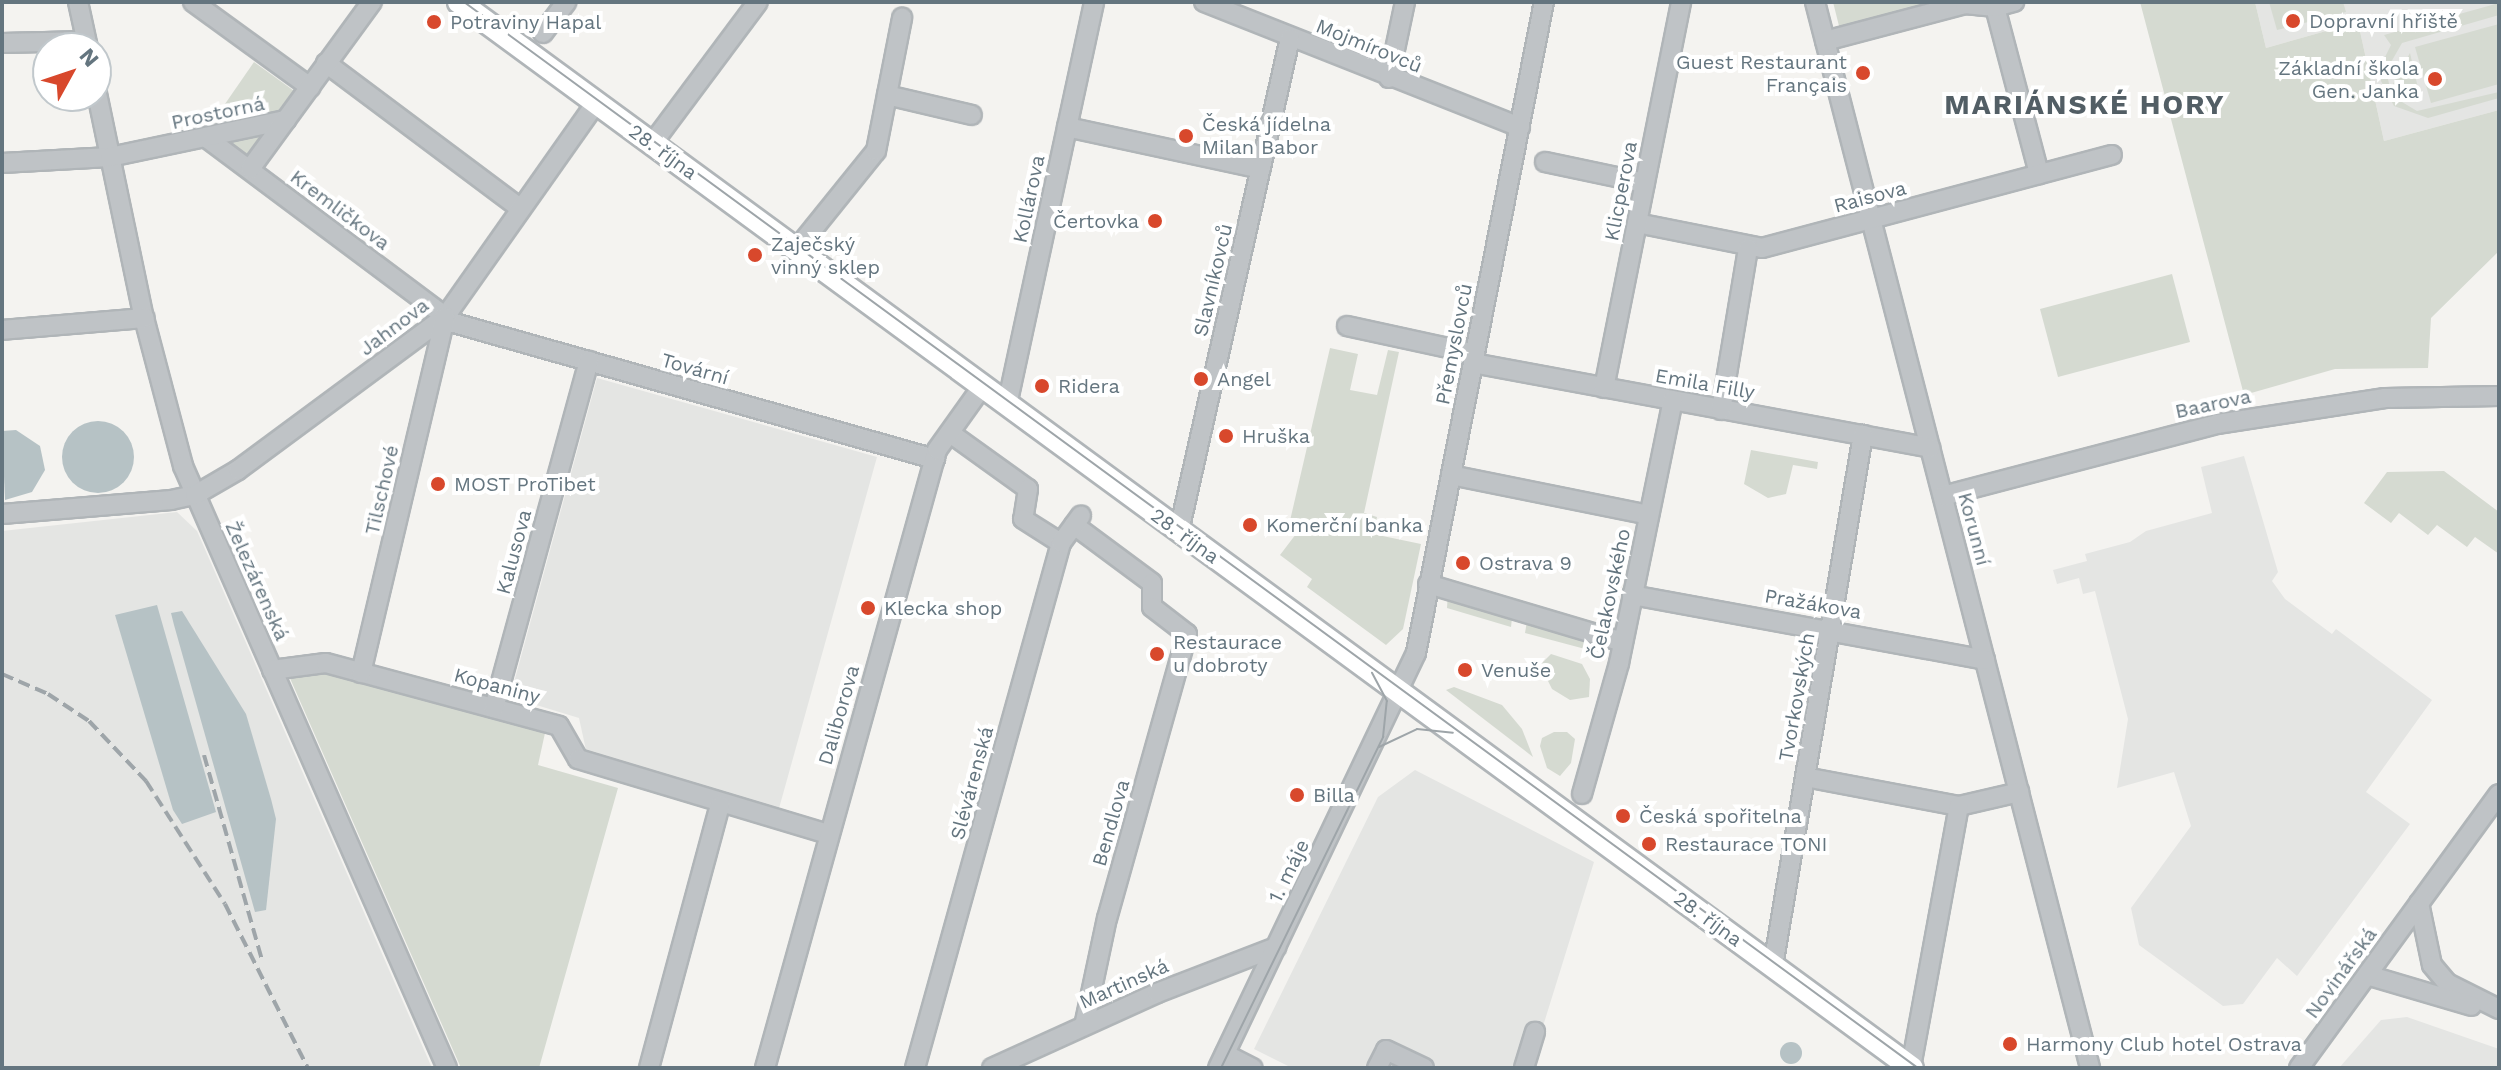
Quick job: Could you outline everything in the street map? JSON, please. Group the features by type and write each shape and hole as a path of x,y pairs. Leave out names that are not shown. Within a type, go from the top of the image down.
{"main road":[{"name":"28. října","path":"459,2 1911,1067"}],"street":[{"path":"78,2 84,32"},
{"path":"193,2 310,87"},
{"name":"Prostorná","path":"2,163 110,157 208,139 286,120 372,2"},
{"path":"543,33 566,2"},
{"path":"652,144 758,2"},
{"name":"Kollárova","path":"1007,405 1094,2"},
{"name":"Mojmírovců","path":"1204,2 1389,78 1520,127"},
{"path":"1389,78 1405,2"},
{"name":"Přemyslovců","path":"1400,693 1416,653 1544,2"},
{"name":"Klicperova","path":"1604,388 1681,2"},
{"name":"Korunní","path":"1815,2 2090,1068"},
{"path":"1825,41 1965,3 1995,7 2014,2"},
{"path":"1995,7 2039,174"},
{"path":"796,250 848,180 874,154 902,18"},
{"name":"Slavníkovců","path":"1179,531 1290,38"},
{"path":"2,43 32,44"},
{"path":"326,63 520,208"},
{"path":"887,95 972,115"},
{"name":"Jahnova","path":"195,495 238,470 445,317 596,103"},
{"name":"Železárenská","path":"101,112 144,318 195,495 447,1068"},
{"path":"250,169 286,120"},
{"path":"1067,127 1261,169"},
{"name":"Kremličkova","path":"208,139 445,317"},
{"name":"Raisova","path":"1637,223 1748,248 2112,155"},
{"path":"1545,162 1645,183"},
{"path":"1721,410 1748,248"},
{"name":"Tovární","path":"445,317 935,459"},
{"name":"Tilschové","path":"361,673 445,317"},
{"path":"2,330 144,318"},
{"name":"Emila Filly","path":"1347,326 1604,388 1930,448"},
{"name":"Kalusova","path":"494,708 589,361"},
{"name":"Daliborova","path":"765,1068 935,459 982,387"},
{"name":"Baarova","path":"1943,496 2217,424 2385,398 2499,396"},
{"name":"Čelakovského","path":"1582,794 1623,642 1673,401"},
{"path":"950,433 1028,489 1023,519 1061,543"},
{"name":"Tvorkovských","path":"1773,966 1863,435"},
{"path":"1451,475 1649,515"},
{"path":"2,514 195,495"},
{"name":"Slévárenská","path":"915,1068 1061,543 1078,520 1152,583 1152,607 1187,634"},
{"path":"1428,584 1623,642"},
{"name":"Pražákova","path":"1632,595 1830,629 1985,660"},
{"name":"Bendlova","path":"1084,1026 1107,918 1187,634"},
{"name":"Kopaniny","path":"272,670 317,662 559,726 578,759 720,805 828,834"},
{"name":"1. máje","path":"1221,1061 1400,693"},
{"path":"1805,777 1959,806 2019,792"},
{"name":"Novinářská","path":"2299,1068 2499,794"},
{"path":"649,1068 720,805"},
{"path":"1911,1067 1959,806"},
{"path":"2419,903 2432,965 2447,983 2499,1011"},
{"name":"Martinská","path":"993,1068 1084,1026 1276,947"},
{"path":"2367,975 2499,1011"},
{"path":"1524,1068 1535,1032"},
{"path":"1377,1068 1386,1050 1424,1068"},
{"path":"1221,1061 1253,1068"}],"shaded area":[{"path":"1833,2 1945,2 1840,30"},
{"path":"2140,2 2255,2 2266,48 2358,22 2384,141 2499,110 2499,251 2431,318 2428,368 2335,369 2244,395"},
{"name":"Základní škola Gen. Janka","path":"2255,2 2499,2 2499,110 2384,141 2358,22 2266,48"},
{"name":"Dopravní hřiště","path":"2269,2 2343,2 2346,12 2277,30"},
{"path":"2499,3 2499,15 2402,43 2386,71 2392,96 2417,111 2499,92 2499,98 2428,118 2394,106 2381,81 2382,63 2391,45 2384,35"},
{"path":"2499,24 2499,84 2431,103 2415,47"},
{"path":"2410,53 2418,88 2408,89 2393,84"},
{"path":"254,62 297,93 283,112 207,130"},
{"path":"272,130 247,162 219,142"},
{"path":"2172,274 2190,342 2058,377 2040,309"},
{"path":"1330,348 1358,354 1350,390 1377,395 1388,350 1399,352 1364,513 1377,517 1373,534 1421,544 1403,629 1386,645 1307,587 1312,579 1280,555 1296,534 1289,525"},
{"path":"597,378 877,457 778,812 611,764 586,750 579,718 510,697"},
{"path":"98,421 118,427 128,437 134,457 128,477 118,487 98,493 78,487 68,477 62,457 68,437 78,427"},
{"path":"16,430 40,446 45,470 32,492 5,500 2,431"},
{"path":"1751,450 1818,462 1817,469 1793,465 1786,494 1768,498 1744,484"},
{"path":"2244,456 2278,572 2272,581 2285,599 2332,634 2336,629 2432,700 2366,792 2410,824 2297,976 2277,958 2243,1004 2223,1006 2139,945 2131,908 2191,826 2174,772 2117,788 2128,719 2095,591 2083,594 2079,578 2057,584 2053,570 2087,561 2085,554 2130,542 2146,531 2212,513 2201,467"},
{"path":"2444,471 2499,512 2499,554 2475,537 2467,547 2437,525 2428,535 2399,513 2391,523 2364,503 2387,472"},
{"path":"177,512 197,531 432,1068 2,1068 2,531"},
{"path":"1448,593 1512,618 1511,627 1447,608"},
{"path":"157,605 216,812 182,824 173,810 115,615"},
{"path":"182,611 246,714 271,799 276,819 266,910 255,912 174,625 171,613"},
{"path":"1527,621 1607,643 1604,654 1525,633"},
{"path":"1551,654 1582,664 1590,679 1589,697 1570,700 1552,689 1540,665"},
{"path":"326,673 545,733 538,765 618,788 539,1068 461,1068 289,676"},
{"path":"1454,687 1502,705 1522,729 1533,757 1446,690"},
{"path":"1554,732 1567,732 1575,739 1571,763 1560,776 1547,768 1540,746 1542,738"},
{"path":"1415,770 1594,862 1530,1068 1440,1068 1384,1041 1370,1068 1292,1068 1254,1049 1378,797"},
{"path":"2407,1017 2499,1049 2499,1068 2339,1068 2381,1020"},
{"path":"1791,1042 1799,1045 1802,1053 1799,1061 1791,1064 1783,1061 1780,1053 1783,1045"}],"tram line":[{"path":"464,2 1918,1068"},
{"path":"1221,1068 1383,737 1387,701 1372,673"},
{"path":"1379,747 1417,729 1453,733"}],"railway":[{"path":"2,674 48,694 89,721 146,781 225,904 308,1068"},
{"path":"204,755 262,960"}],"place":[{"name":"Dopravní hřiště","path":"2293,21"},
{"name":"Potraviny Hapal","path":"434,22"},
{"name":"Guest Restaurant Français","path":"1863,73"},
{"name":"Základní škola Gen. Janka","path":"2435,79"},
{"name":"Česká jídelna Milan Babor","path":"1186,136"},
{"name":"Čertovka","path":"1155,221"},
{"name":"Zaječský vinný sklep","path":"755,255"},
{"name":"Angel","path":"1201,379"},
{"name":"Ridera","path":"1042,386"},
{"name":"Hruška","path":"1226,436"},
{"name":"MOST ProTibet","path":"438,484"},
{"name":"Komerční banka","path":"1250,525"},
{"name":"Ostrava 9","path":"1463,563"},
{"name":"Klecka shop","path":"868,608"},
{"name":"Restaurace u dobroty","path":"1157,654"},
{"name":"Venuše","path":"1465,670"},
{"name":"Billa","path":"1297,795"},
{"name":"Česká spořitelna","path":"1623,816"},
{"name":"Restaurace TONI","path":"1649,844"},
{"name":"Harmony Club hotel Ostrava","path":"2010,1044"}],"district":[{"name":"MARIÁNSKÉ HORY","path":"2085,105"}]}
